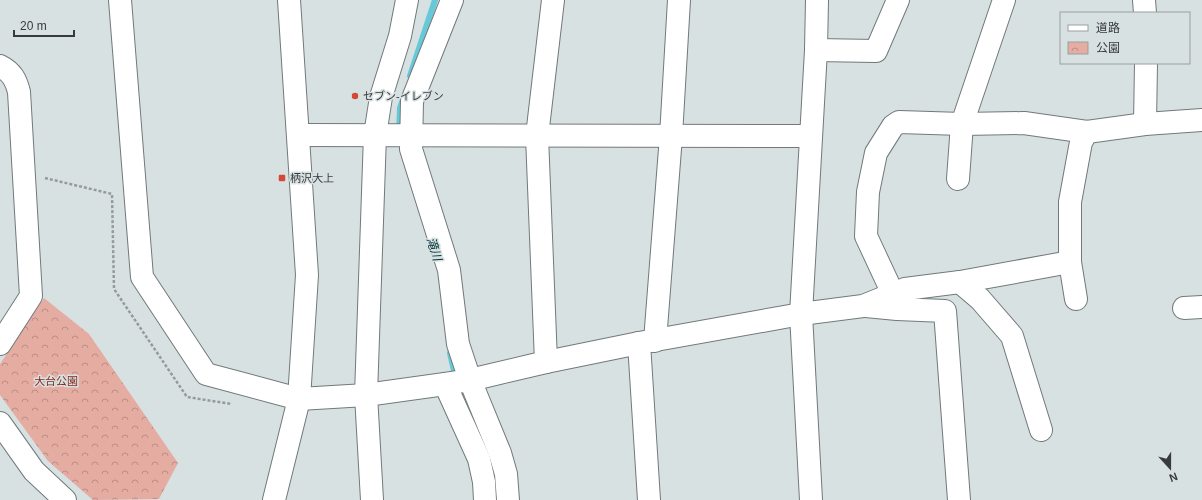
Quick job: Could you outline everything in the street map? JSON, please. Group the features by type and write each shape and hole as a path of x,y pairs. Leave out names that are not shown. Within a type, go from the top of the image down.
{"street":[{"path":"120,0 142,277 206,374 299,399 366,395 470,380 546,362 801,314 863,306 945,311 958,500"},
{"path":"274,500 299,399 307,275 289,0"},
{"path":"372,500 366,395 375,135 381,96 400,36 407,0"},
{"path":"452,0 412,102 411,149 449,270 458,344 470,380 500,452 506,474 508,500"},
{"path":"546,362 537,136 553,0"},
{"path":"649,500 647,342 671,136 679,0"},
{"path":"811,500 801,314 816,50 817,0"},
{"path":"816,50 876,51 898,0"},
{"path":"958,179 962,124 1004,0"},
{"path":"1144,0 1145,12"},
{"path":"1145,124 1146,64"},
{"path":"0,66 11,73 19,92 31,296 0,344"},
{"path":"893,294 866,236 868,192 876,153 893,126 899,122 962,124 1024,123 1087,132 1145,124 1202,120"},
{"path":"1076,299 1070,262 1070,202 1081,142 1087,132"},
{"path":"298,135 811,136"},
{"path":"863,306 905,289 960,282 1070,262"},
{"path":"960,282 980,299 1012,336 1041,430"},
{"path":"445,384 479,459 484,482 485,500"},
{"path":"0,423 34,471 65,500"}],"green space":[{"name":"大台公園","path":"44,298 89,334 178,463 159,499 93,500 48,461 0,395 0,364"}],"waterway":[{"name":"滝川","path":"410,76 435,0"},
{"name":"滝川","path":"399,131 400,108 403,99"},
{"name":"滝川","path":"450,353 457,379"},
{"name":"滝川","path":"494,481 496,500"}],"place":[{"name":"セブン-イレブン","path":"355,96"},
{"name":"柄沢大上","path":"282,178"}]}
